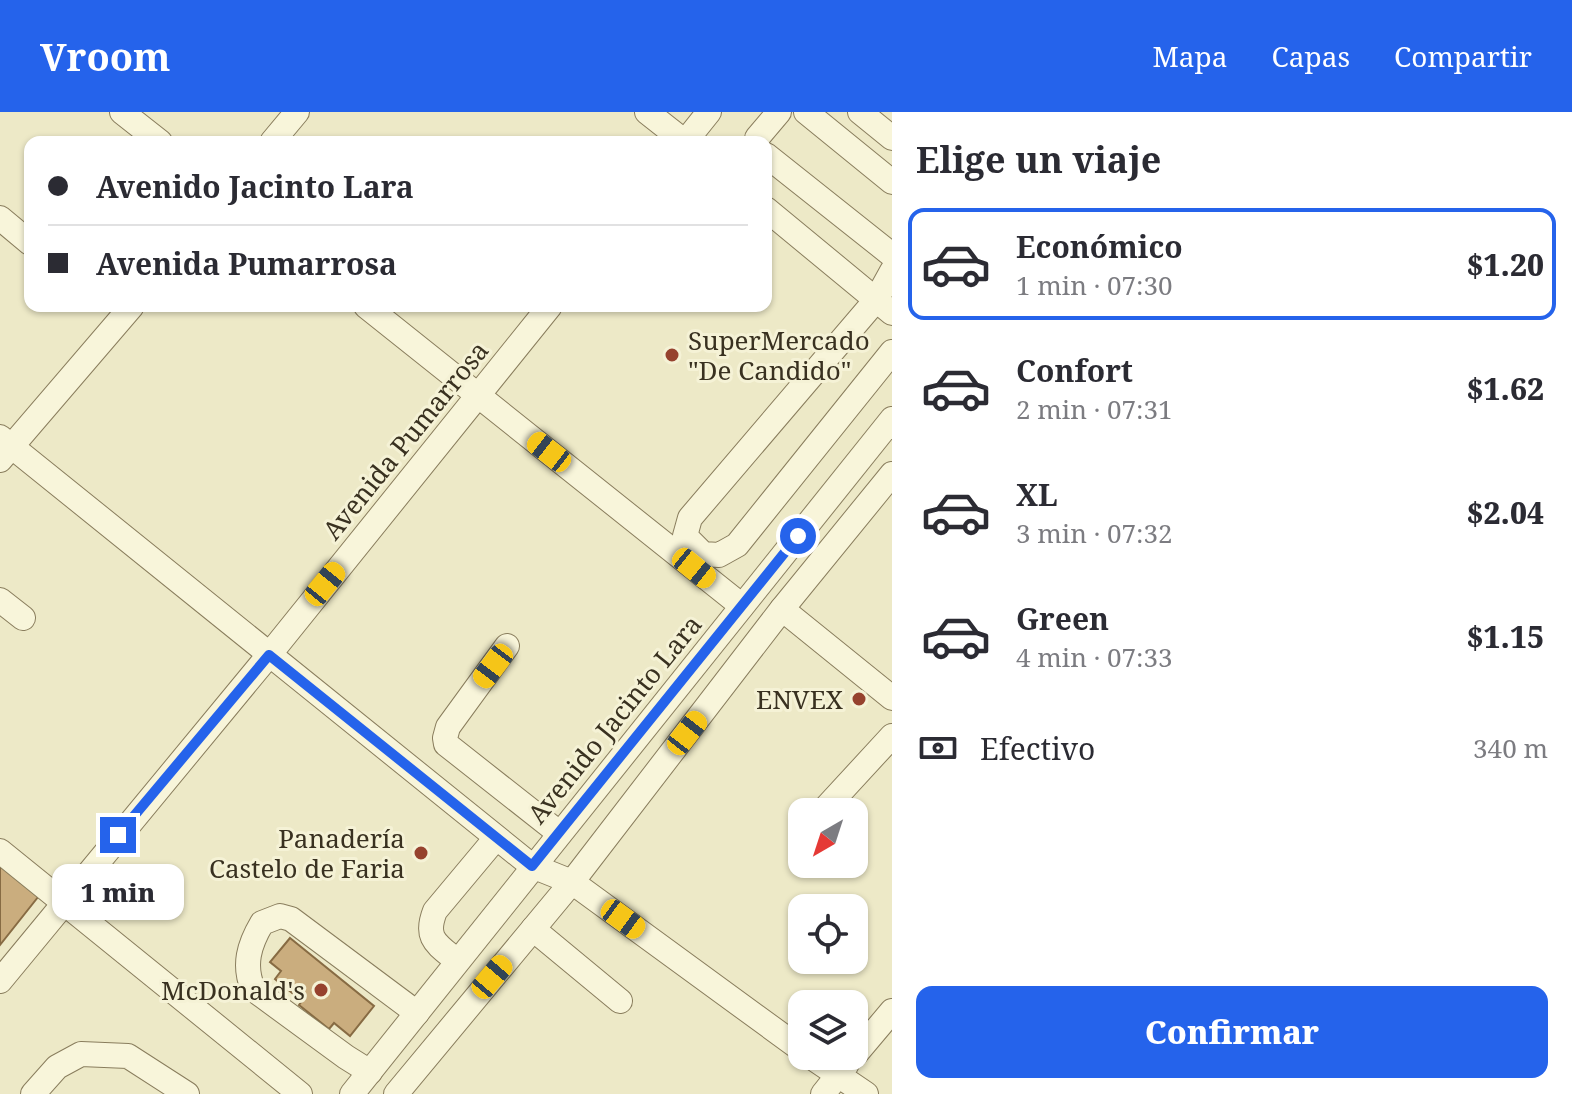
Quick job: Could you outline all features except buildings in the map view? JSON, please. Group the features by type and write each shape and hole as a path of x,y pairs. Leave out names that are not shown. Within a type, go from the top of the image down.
{"street":[{"path":"122,112 152,136"},
{"path":"277,136 297,112"},
{"path":"647,112 677,136"},
{"path":"690,136 709,112"},
{"path":"759,136 779,112"},
{"path":"806,112 892,182"},
{"path":"860,112 892,138"},
{"path":"772,160 892,255"},
{"path":"772,214 884,306"},
{"path":"0,218 24,238"},
{"path":"892,271 884,306 690,518 685,536 703,554 719,555 737,545 892,352"},
{"path":"119,312 4,448 532,866 572,882 788,1040"},
{"path":"373,312 742,606"},
{"name":"Avenida Pumarrosa","path":"0,981 269,655 545,312"},
{"name":"Avenido Jacinto Lara","path":"352,1094 892,419"},
{"path":"396,1094 572,882 782,609 892,474"},
{"path":"0,600 23,618"},
{"path":"782,609 892,698"},
{"path":"507,646 448,727 446,744 559,833"},
{"path":"835,798 892,736"},
{"path":"457,961 433,941 430,923 435,911 496,838"},
{"path":"0,851 300,1094"},
{"path":"370,1072 253,989 246,972 248,955 262,923 280,916 291,919 417,1013"},
{"path":"533,929 620,1001"},
{"path":"868,1039 892,1011"},
{"path":"33,1094 57,1067 81,1054 128,1056 187,1094"},
{"path":"830,1085 866,1094"}],"place":[{"name":"SuperMercado \"De Candido\"","path":"672,355"},
{"name":"ENVEX","path":"859,699"},
{"name":"Panadería Castelo de Faria","path":"421,853"},
{"name":"McDonald's","path":"321,990"}],"route":[{"path":"118,835 269,655 532,866 798,536"}]}
